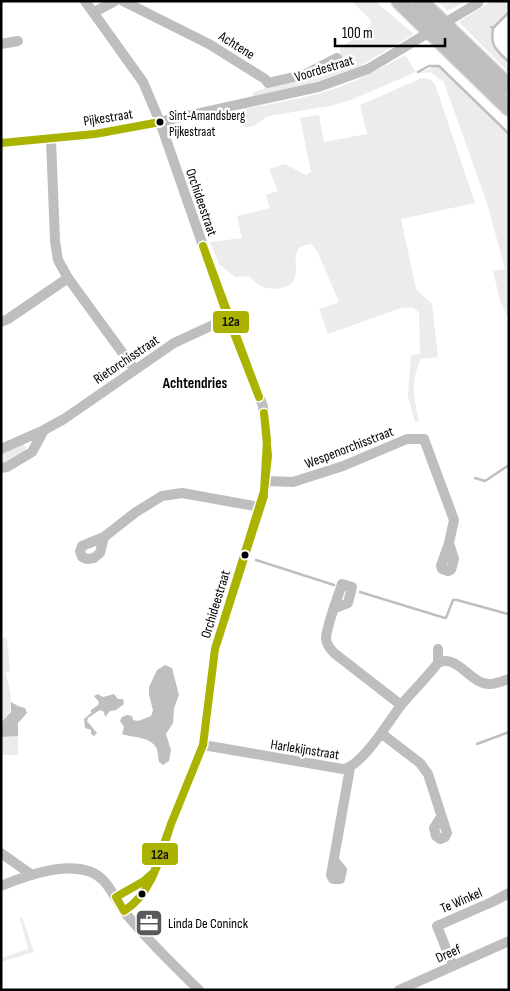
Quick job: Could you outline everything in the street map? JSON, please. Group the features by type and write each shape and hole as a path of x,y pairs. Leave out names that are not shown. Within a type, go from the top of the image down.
{"highway":[{"path":"399,1 509,108"},
{"path":"420,1 509,87"}],"street":[{"name":"Orchideestraat","path":"85,1 143,82 160,122 228,318 263,406 267,440 264,496 215,649 203,745 154,872 144,881 116,897"},
{"path":"94,12 115,1"},
{"name":"Achtene","path":"123,1 209,44 265,79 268,83 306,74 337,58"},
{"name":"Voordestraat","path":"160,122 318,87 368,69 479,2"},
{"path":"1,44 18,41"},
{"name":"Pijkestraat","path":"1,143 51,140 160,122"},
{"path":"51,140 55,241 58,260 68,278 135,370"},
{"path":"1,322 68,278"},
{"name":"Rietorchisstraat","path":"1,449 64,419 174,343 228,318"},
{"path":"1,468 7,467 32,452 44,430"},
{"name":"Wespenorchisstraat","path":"266,481 294,482 343,466 407,439 424,439 454,520 449,543"},
{"path":"104,537 136,512 162,496 182,493 260,507"},
{"path":"335,608 326,639 329,647 334,653 401,705"},
{"path":"438,649 440,662 451,661 475,679 488,684 509,679"},
{"name":"Harlekijnstraat","path":"203,745 343,769 350,768 357,763 382,734 401,705 440,662"},
{"path":"382,734 420,763 428,774 442,817"},
{"path":"334,860 350,768"},
{"path":"1,854 32,875"},
{"path":"1,886 32,875 60,869 89,870 103,880 128,916 199,990"},
{"name":"Te Winkel","path":"453,966 436,926 509,893"},
{"name":"Dreef","path":"399,990 509,941"}],"shaded area":[{"path":"351,1 375,1 414,34 358,67 303,86 253,97 252,93 340,59 340,48 365,31 371,24 370,19"},
{"path":"437,1 466,1 448,11"},
{"path":"492,1 509,1 509,15 496,28 492,37 497,47 509,60 509,73 459,22"},
{"path":"405,55 416,72 351,100 330,106 269,116 247,128 239,124 238,114 243,109 297,99 337,88 364,77"},
{"path":"438,67 509,135 509,319 500,301 493,271 505,269 487,203 443,80 441,81 431,72 419,73"},
{"path":"422,78 429,79 435,84 475,203 401,219 416,289 432,304 438,357 421,359 415,375 414,390 419,422 415,422 408,397 411,355 420,354 419,312 411,307 401,308 328,334 319,309 339,302 318,253 312,244 299,248 296,256 296,274 290,285 270,289 256,283 249,276 235,277 219,264 210,242 242,238 237,216 270,208 266,195 278,191 269,169 285,164 306,175 311,172 300,118 319,115 324,142 367,134 360,105"},
{"path":"23,444 26,447 25,452 1,465 1,453"},
{"path":"7,637 10,672 6,672 11,706 6,718 1,723 1,639"},
{"path":"165,665 172,668 179,695 174,708 173,723 166,734 171,750 169,761 163,765 159,762 157,749 151,742 122,734 124,727 120,721 122,717 127,715 132,716 133,720 138,721 151,716 153,710 149,687 157,670"},
{"path":"98,694 103,697 114,694 118,699 123,699 124,704 116,710 110,711 105,717 104,712 100,710 88,718 87,721 97,733 94,736 91,734 91,730 85,728 84,719 98,705 99,702 94,696"},
{"path":"11,702 25,708 27,713 18,723 18,736 1,737 1,723 11,712"},
{"path":"18,736 18,755 1,755 1,737"},
{"path":"22,917 34,952 1,962 1,958 28,949 20,918"}],"waterway":[{"path":"493,28 508,13"},
{"path":"491,27 493,28 492,40 495,48 509,62"},
{"path":"418,72 429,66 439,66 509,134"},
{"path":"475,478 485,481 509,465"},
{"path":"256,560 334,585"},
{"path":"360,592 445,618 453,600 509,613"},
{"path":"477,744 509,732"}],"transit line":[{"name":"12a","path":"1,143 95,134 160,122"},
{"name":"12a","path":"203,246 259,397"},
{"name":"12a","path":"203,246 228,318 259,397"},
{"name":"12a","path":"264,413 268,456 264,491"},
{"name":"12a","path":"264,413 267,440 264,491"},
{"name":"12a","path":"215,649 264,491"},
{"name":"12a","path":"215,649 264,491"},
{"name":"12a","path":"171,824 203,745 215,649"},
{"name":"12a","path":"171,824 155,872 142,894 124,911 116,897 144,881 154,872 171,824"}],"place":[{"name":"Sint-Amandsberg Pijkestraat","path":"160,122"},
{"name":"Linda De Coninck","path":"149,923"}],"district":[{"name":"Achtendries","path":"195,383"}]}
